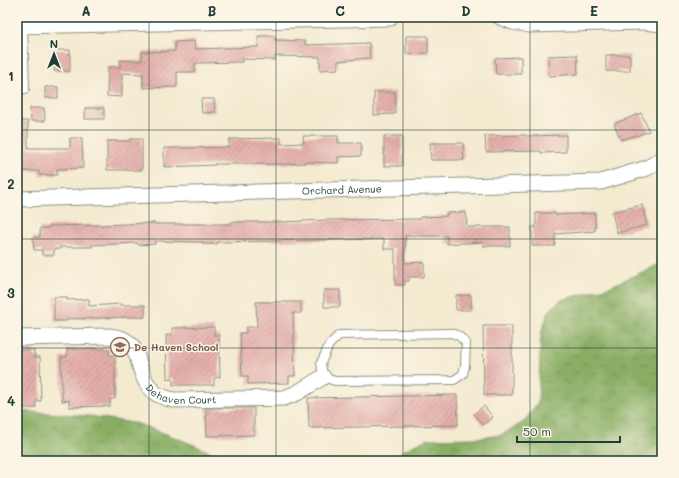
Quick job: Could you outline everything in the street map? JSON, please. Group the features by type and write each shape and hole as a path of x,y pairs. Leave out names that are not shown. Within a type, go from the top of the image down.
{"street":[{"path":"500,17 513,22 530,25 644,22 662,24"},
{"path":"29,24 158,20 390,18"},
{"name":"Orchard Avenue","path":"17,199 601,182 647,168 662,159"},
{"name":"Dehaven Court","path":"17,338 115,336 124,339 135,349 144,378 149,386 160,396 174,400 284,398 297,393 323,377"}],"lane":[{"path":"17,89 25,89 21,60 29,24"},
{"path":"452,333 459,336 466,343 465,366 463,374 454,380 335,380 323,377 321,363 329,345 339,335 452,333"}],"green space":[{"path":"662,263 661,461 394,461 402,451 427,439 478,438 501,435 524,422 538,402 541,333 549,311 561,300 609,287"},
{"path":"17,411 90,416 139,424 215,454 222,461 17,461"}],"building":[{"path":"258,36 275,36 275,40 305,41 305,45 369,43 370,58 338,61 338,69 320,70 320,57 275,56 275,60 242,59 242,62 195,63 195,72 177,72 177,87 143,88 143,74 122,73 122,97 107,96 108,67 120,67 120,60 142,61 142,52 175,51 175,42 194,41 195,49 258,47"},
{"path":"406,36 428,36 428,53 406,54"},
{"path":"54,50 70,50 70,71 54,71"},
{"path":"577,55 578,74 549,76 548,56"},
{"path":"606,55 630,55 630,71 606,71"},
{"path":"521,57 521,74 496,74 495,58"},
{"path":"45,87 58,87 58,98 45,98"},
{"path":"374,92 395,92 395,114 374,115"},
{"path":"201,99 214,99 215,112 202,113"},
{"path":"30,108 44,108 45,121 31,121"},
{"path":"85,108 104,108 104,119 85,119"},
{"path":"641,113 649,131 621,140 614,124"},
{"path":"17,121 28,121 28,148 70,148 70,138 82,138 83,168 57,169 57,175 39,175 39,171 17,171"},
{"path":"566,135 566,152 486,152 485,136"},
{"path":"303,136 338,136 338,143 361,143 361,156 338,157 338,163 304,162 287,164 214,164 215,165 164,167 164,148 229,147 229,139 281,138 281,144 304,143"},
{"path":"384,136 402,136 402,166 384,166"},
{"path":"130,139 142,139 142,170 107,170 107,141 130,141"},
{"path":"430,143 463,143 464,160 431,160"},
{"path":"642,205 647,225 617,233 612,212"},
{"path":"466,212 467,227 510,227 510,246 483,246 483,242 447,244 447,236 405,236 405,263 424,262 424,277 409,277 409,281 405,281 405,285 395,285 395,249 384,249 384,239 217,242 217,244 203,244 203,242 155,241 155,244 138,245 138,243 92,245 92,247 60,247 60,249 54,249 54,255 42,255 42,250 34,250 33,237 40,237 40,228 49,228 49,226 155,223 231,224 231,222 420,219 420,217 447,216 446,213"},
{"path":"536,213 555,213 555,215 595,213 595,231 555,234 555,246 532,246 532,227 536,227"},
{"path":"324,290 340,290 340,307 324,307"},
{"path":"456,295 471,295 471,310 456,310"},
{"path":"54,297 67,297 67,300 89,299 89,306 122,304 145,305 145,317 67,319 67,321 54,321"},
{"path":"256,302 301,302 301,313 293,313 295,376 289,376 289,383 248,384 248,376 242,376 240,333 246,333 246,327 257,327"},
{"path":"483,326 512,326 512,395 484,395"},
{"path":"214,327 214,335 219,335 220,377 214,378 214,385 173,385 173,378 167,379 166,335 172,335 172,328"},
{"path":"67,349 109,349 109,355 115,355 115,399 110,399 110,406 69,407 69,400 62,401 61,357 67,357"},
{"path":"17,350 34,350 34,357 40,357 41,401 36,401 36,408 17,408"},
{"path":"457,395 458,425 309,428 308,398"},
{"path":"484,406 493,417 483,425 474,414"},
{"path":"206,408 254,408 254,435 207,436"}],"place":[{"name":"De Haven School","path":"120,347"}]}
